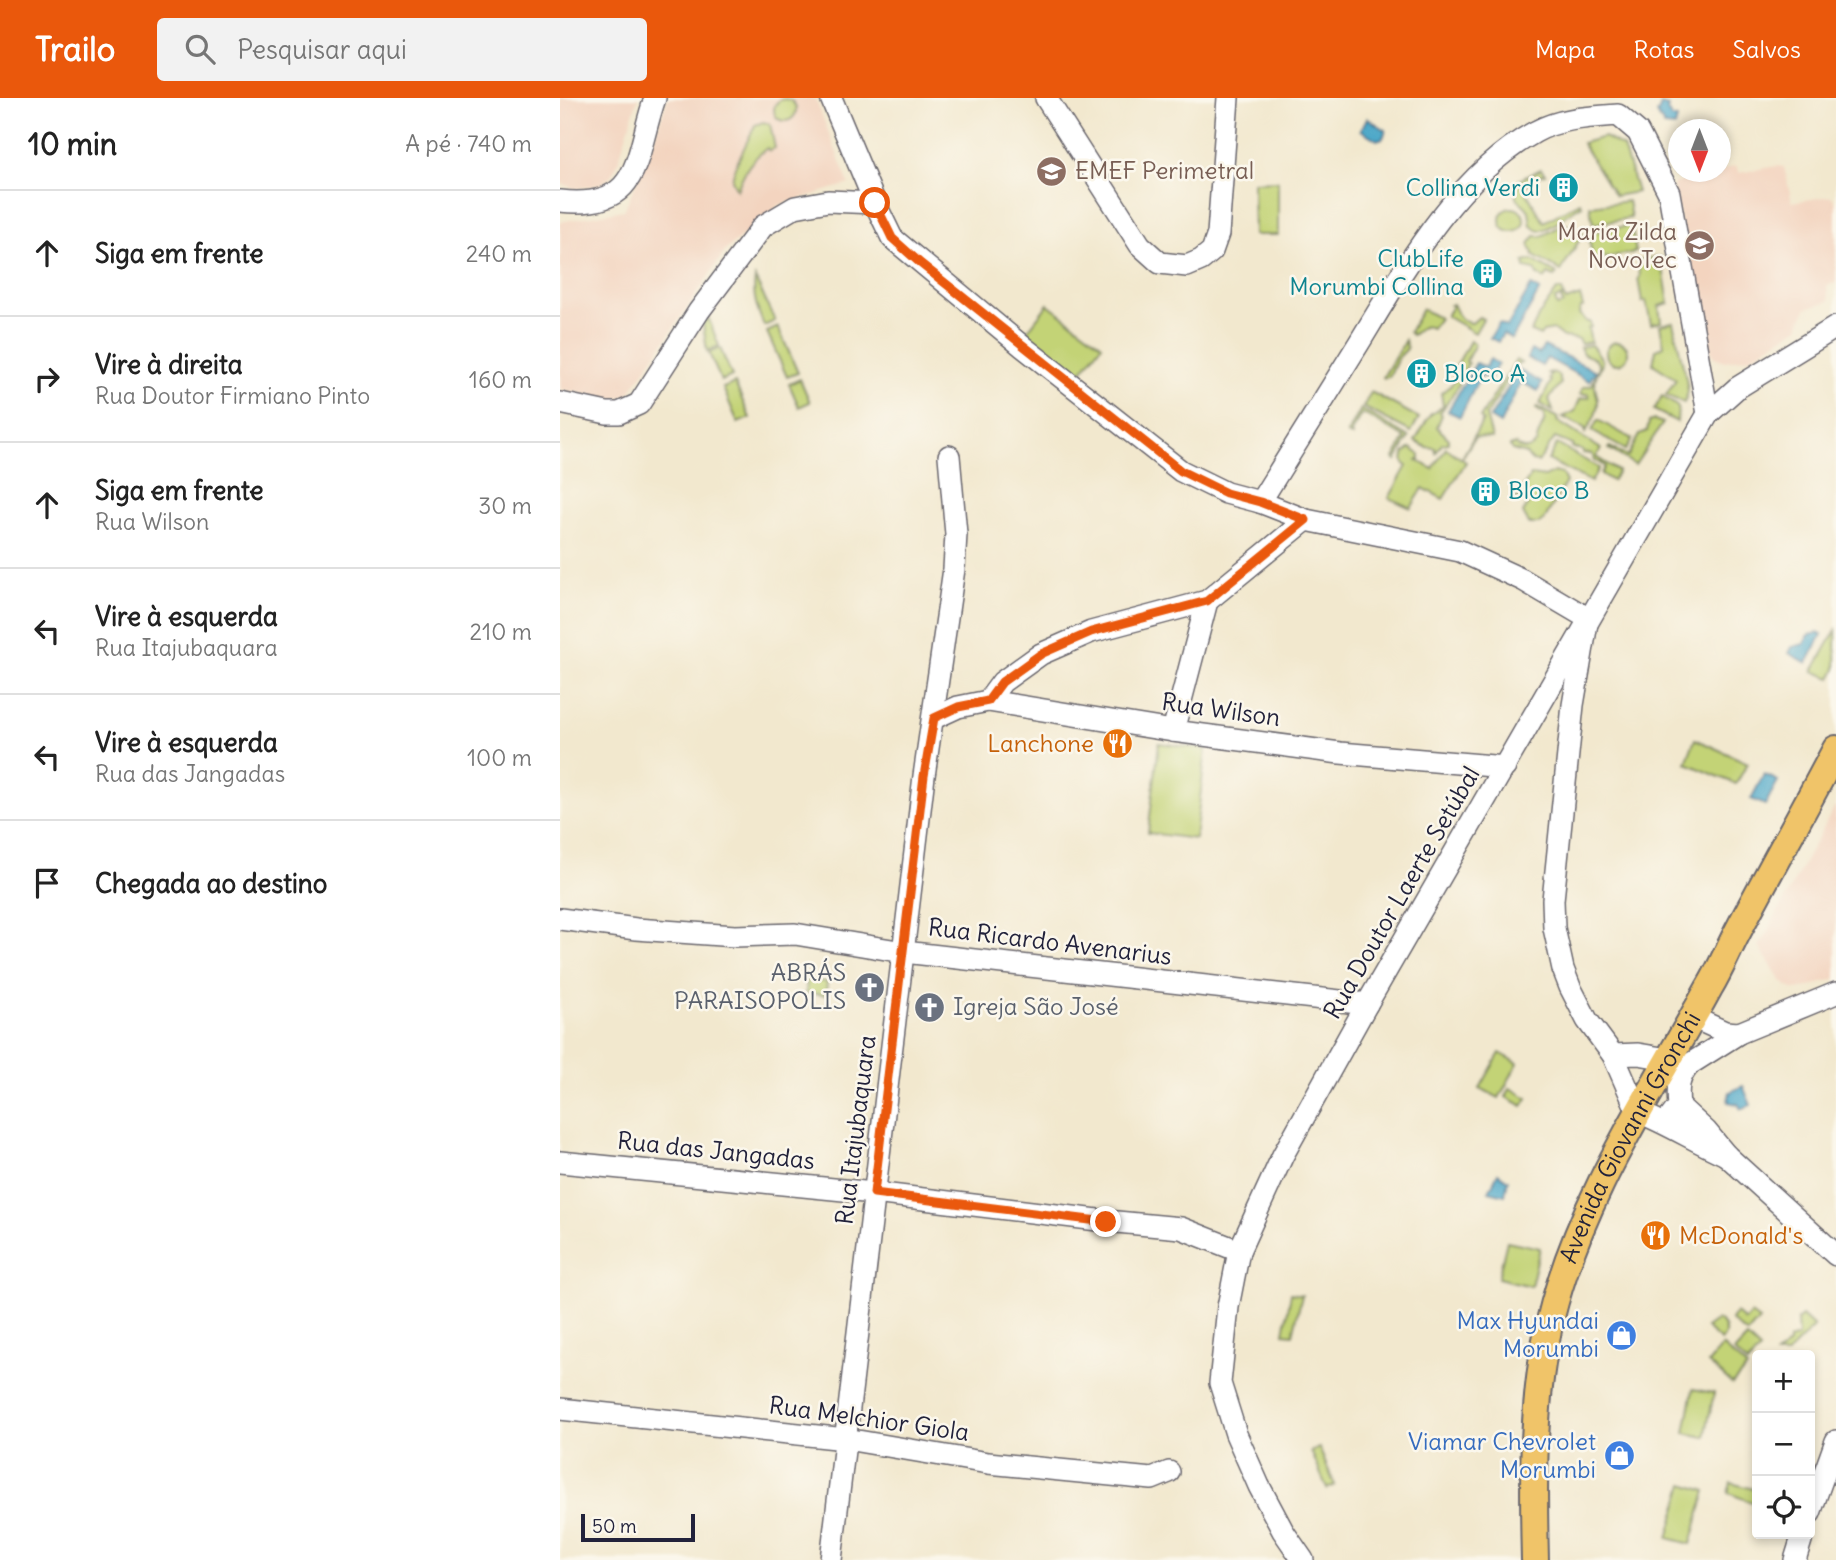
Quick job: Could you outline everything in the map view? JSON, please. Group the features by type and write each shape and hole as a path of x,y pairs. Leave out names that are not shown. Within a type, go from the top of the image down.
{"main road":[{"name":"Avenida Giovanni Gronchi","path":"1535,1560 1538,1389 1550,1317 1571,1254 1607,1172 1638,1112 1836,749"}],"street":[{"path":"560,201 584,204 612,196 632,177 655,98"},
{"path":"831,98 892,238 1181,471 1226,493 1260,502 1306,520 1460,551 1523,580 1584,616 1587,623 1573,705 1553,900 1563,969 1587,1020 1613,1055 1638,1112 1666,1123 1726,1155"},
{"path":"1046,98 1140,245 1160,263 1187,266 1212,251 1218,234 1227,107 1213,98"},
{"path":"1260,502 1415,252 1459,196 1499,158 1536,131 1578,117 1618,115 1638,132 1670,193 1708,414"},
{"path":"560,403 594,411 619,413 642,401 699,311 764,226 795,207 828,201 875,203"},
{"name":"Rua Doutor Laerte Setúbal","path":"1303,1560 1283,1531 1259,1486 1236,1434 1220,1383 1228,1307 1239,1251 1283,1155 1367,1004 1708,414 1737,388 1836,327"},
{"name":"Rua Itajubaquara","path":"831,1560 926,767 954,569 955,521 949,457"},
{"path":"988,701 1002,682 1041,654 1091,632 1207,601 1306,520"},
{"path":"1173,731 1207,601"},
{"name":"Rua Wilson","path":"934,718 958,707 988,701 1173,731 1340,753 1505,767"},
{"name":"Rua Ricardo Avenarius","path":"560,919 636,929 735,936 794,934 904,952 1367,1004"},
{"path":"1836,993 1739,1033 1690,1064 1677,1086 1679,1106 1706,1131 1726,1155 1836,1255"},
{"path":"1692,1017 1725,1032 1739,1033"},
{"path":"1613,1055 1638,1054 1668,1059"},
{"path":"1666,1123 1679,1106"},
{"name":"Rua das Jangadas","path":"560,1162 874,1193 1106,1222 1181,1228 1239,1251"},
{"name":"Rua Melchior Giola","path":"560,1409 846,1440 988,1463 1152,1479 1169,1472"},
{"path":"1815,1500 1835,1448"},
{"path":"1795,1560 1801,1539"}],"shaded area":[{"path":"560,98 638,98 617,165 611,176 601,184 576,189 560,183"},
{"path":"668,98 815,98 849,184 779,205 726,250 628,395 613,400 560,389 560,222 624,210 648,156"},
{"path":"1736,166 1739,173 1784,167 1792,202 1831,196 1834,199 1836,283 1827,285 1829,301 1806,308 1799,327 1750,357 1725,361 1714,357 1708,345 1673,184 1731,182 1731,167"},
{"path":"1836,804 1836,979 1798,990 1792,989 1782,982 1759,947"}],"green space":[{"path":"785,99 793,102 796,110 793,118 785,121 777,118 774,110 777,102"},
{"path":"763,122 770,124 775,148 769,151 767,148 752,162 737,190 732,180 735,167 755,125"},
{"path":"1604,137 1623,147 1637,192 1615,196 1582,143"},
{"path":"1541,169 1545,174 1523,187 1544,222 1580,202 1582,205 1539,231 1531,226 1529,211 1517,199 1516,193 1519,180"},
{"path":"1278,181 1278,235 1254,235 1253,182"},
{"path":"1628,201 1631,218 1593,224 1590,206"},
{"path":"1512,208 1521,211 1524,220 1521,229 1512,232 1503,229 1500,220 1503,211"},
{"path":"1564,224 1583,234 1561,271 1534,256 1529,244 1535,236 1542,236"},
{"path":"1631,225 1636,252 1593,260 1588,234"},
{"path":"1661,257 1669,303 1659,306 1661,322 1651,324 1646,301 1642,302 1638,260"},
{"path":"1532,260 1557,274 1554,277 1548,274 1545,279 1537,275 1535,270 1525,268 1524,262"},
{"path":"755,278 775,321 764,326 756,302"},
{"path":"1557,290 1562,290 1563,296 1555,299 1557,306 1563,304 1561,298 1564,297 1566,301 1580,296 1583,307 1580,308 1579,314 1590,322 1591,327 1588,328 1591,342 1581,344 1578,339 1563,337 1554,330 1543,332 1540,336 1531,332 1539,315"},
{"path":"1048,304 1102,345 1079,375 1025,334"},
{"path":"1453,304 1464,320 1472,323 1479,317 1483,319 1475,333 1446,316"},
{"path":"1422,309 1439,318 1432,328 1423,327 1412,335 1409,332"},
{"path":"708,317 719,346 707,351 703,324"},
{"path":"1673,322 1687,383 1688,392 1684,403 1666,395 1676,379 1653,364 1656,349 1664,346 1660,325"},
{"path":"778,327 798,373 787,377 767,332"},
{"path":"1405,340 1407,349 1398,358 1389,377 1383,377"},
{"path":"1470,341 1475,344 1466,361 1468,363 1457,388 1440,413 1442,415 1437,427 1448,438 1448,443 1442,444 1436,453 1435,448 1415,441 1430,415 1443,406 1441,393 1454,381 1454,370"},
{"path":"1617,342 1625,345 1628,353 1625,361 1617,364 1609,361 1606,353 1609,345"},
{"path":"1591,345 1602,363 1595,378 1597,411 1585,434 1585,428 1563,417 1575,411 1580,399 1589,397 1588,394 1580,394 1583,387 1592,385 1599,366 1596,359 1583,354 1580,347"},
{"path":"720,348 732,376 721,381 709,353"},
{"path":"1516,360 1521,363 1517,365 1486,416 1492,438 1475,437 1462,458 1483,420 1480,418"},
{"path":"1550,372 1558,375 1561,383 1549,399 1553,411 1540,404 1551,381"},
{"path":"800,379 810,402 799,407 789,384"},
{"path":"735,383 750,418 738,423 723,388"},
{"path":"1371,392 1419,418 1411,432 1363,407"},
{"path":"1662,396 1678,407 1677,422 1654,410"},
{"path":"1537,407 1558,418 1557,421 1601,449 1596,457 1618,471 1612,481 1601,474 1605,466 1594,460 1592,454 1583,453 1572,447 1573,445 1555,438 1538,462 1532,461 1526,454 1512,450 1510,446 1515,444 1526,449 1537,442 1545,418"},
{"path":"1361,409 1409,437 1396,460 1394,458 1405,438 1362,413 1351,432 1352,436 1347,434"},
{"path":"1598,420 1632,439 1626,450 1592,431"},
{"path":"1654,420 1663,423 1635,465 1609,449 1610,447 1628,456 1639,435 1647,431 1649,422"},
{"path":"1557,444 1599,468 1591,482 1548,460"},
{"path":"1411,448 1420,455 1420,460 1416,460 1433,469 1446,448 1466,462 1443,499 1423,488 1411,508 1389,498 1407,466 1403,462 1404,453"},
{"path":"1554,472 1562,474 1566,482 1544,520 1539,524 1529,524 1523,513 1530,500 1524,497 1521,500 1516,498 1531,475 1545,477"},
{"path":"1836,630 1836,669 1831,678 1813,671"},
{"path":"1695,739 1748,763 1736,784 1686,763"},
{"path":"1159,743 1206,749 1195,839 1148,833"},
{"path":"807,979 827,982 826,995 806,993"},
{"path":"1500,1053 1518,1063 1499,1098 1480,1088"},
{"path":"1510,1088 1528,1098 1523,1106 1506,1097"},
{"path":"1507,1241 1540,1248 1531,1286 1498,1278"},
{"path":"1291,1293 1302,1295 1293,1334 1284,1333"},
{"path":"1736,1313 1745,1321 1751,1314 1759,1320 1747,1334 1731,1320"},
{"path":"1802,1316 1814,1327 1791,1350 1782,1350 1789,1344 1789,1340 1798,1337 1797,1320"},
{"path":"1717,1320 1725,1329 1721,1341 1706,1328"},
{"path":"1747,1338 1760,1350 1752,1350 1752,1359 1747,1364 1734,1352"},
{"path":"1722,1346 1747,1368 1732,1384 1708,1363"},
{"path":"1693,1389 1714,1393 1705,1437 1685,1433"},
{"path":"1319,1448 1335,1485 1327,1489 1311,1451"},
{"path":"1731,1483 1752,1489 1752,1502 1728,1493"},
{"path":"1684,1484 1706,1491 1691,1544 1668,1538"}],"water":[{"path":"1661,105 1668,107 1667,111 1672,118 1677,119 1668,119 1668,126 1664,126 1657,114"},
{"path":"1367,118 1386,130 1383,138 1377,140 1361,130"},
{"path":"1531,286 1540,290 1512,339 1503,334 1498,342 1490,338 1499,323 1507,327"},
{"path":"1544,346 1596,371 1589,381 1547,358 1542,366 1527,358 1531,350 1539,354"},
{"path":"1490,359 1498,364 1489,379 1481,375 1460,417 1448,411 1476,363 1485,367"},
{"path":"1519,370 1542,383 1538,391 1521,382 1500,424 1490,418"},
{"path":"1809,635 1822,635 1807,663 1789,653 1792,647 1804,644"},
{"path":"1764,774 1778,781 1765,805 1751,799"},
{"path":"1743,1086 1751,1105 1741,1109 1738,1104 1728,1102 1730,1092"},
{"path":"1498,1173 1508,1180 1505,1195 1489,1191"}],"place":[{"name":"EMEF Perimetral","path":"1052,171"},
{"name":"Collina Verdi","path":"1563,188"},
{"name":"Maria Zilda NovoTec","path":"1700,246"},
{"name":"ClubLife Morumbi Collina","path":"1487,273"},
{"name":"Bloco A","path":"1421,374"},
{"name":"Bloco B","path":"1485,491"},
{"name":"Lanchone","path":"1117,744"},
{"name":"ABRÁS PARAISOPOLIS","path":"869,987"},
{"name":"Igreja São José","path":"930,1007"},
{"name":"McDonald's","path":"1656,1236"},
{"name":"Max Hyundai Morumbi","path":"1622,1335"},
{"name":"Viamar Chevrolet Morumbi","path":"1619,1456"}],"route":[{"path":"875,203 892,238 920,263 1181,471 1226,493 1260,502 1306,520 1207,601 1091,632 1041,654 1002,682 988,701 958,707 934,718 924,776 874,1193 1106,1222"}]}
